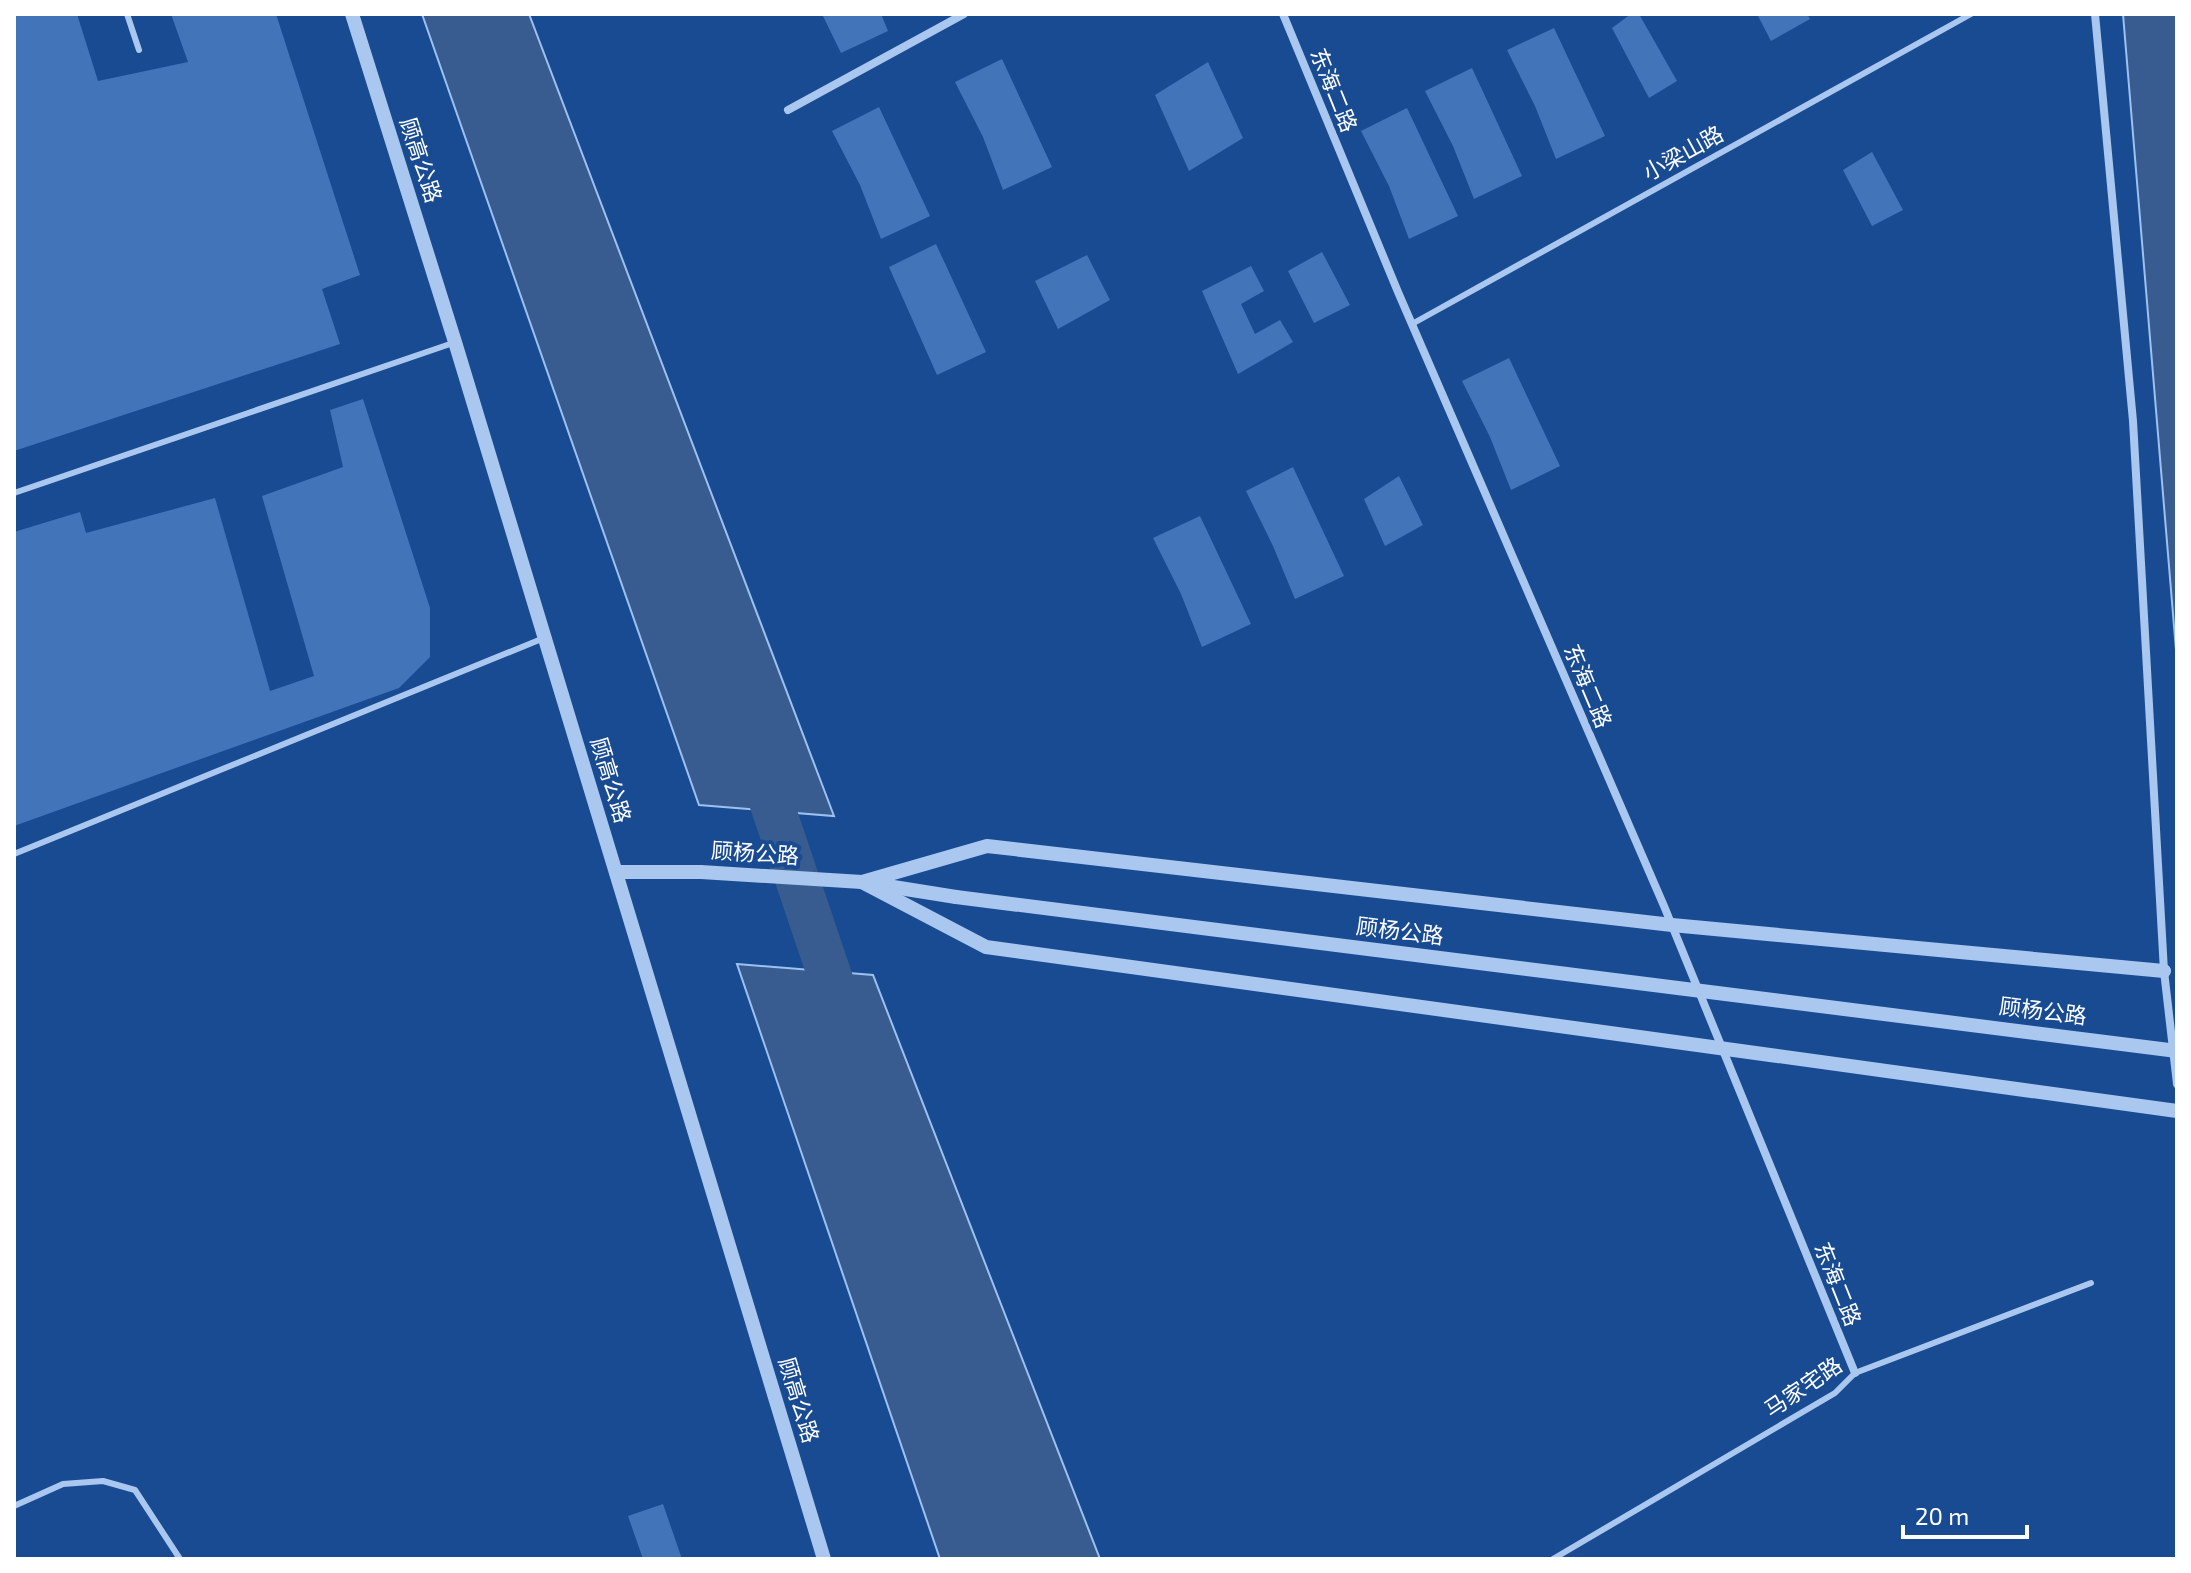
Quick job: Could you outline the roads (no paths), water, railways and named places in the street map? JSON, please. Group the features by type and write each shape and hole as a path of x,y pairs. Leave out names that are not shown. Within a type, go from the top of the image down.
{"street":[{"name":"顾高公路","path":"352,14 546,638 824,1559"},
{"path":"788,110 964,14"},
{"name":"东海二路","path":"1283,14 1412,324 1672,925 1855,1373"},
{"path":"2095,14 2133,421 2164,971 2177,1084"},
{"path":"862,882 987,846 1672,925 2164,971"},
{"name":"顾杨公路","path":"616,872 701,872 862,882 956,897 2177,1051"},
{"path":"862,882 986,947 2177,1111"}],"lane":[{"path":"127,14 139,50"},
{"name":"小梁山路","path":"1412,324 1971,14"},
{"path":"14,493 455,342"},
{"path":"14,854 546,638"},
{"name":"马家宅路","path":"1553,1559 1835,1393 1855,1373 2091,1283"},
{"path":"14,1506 63,1484 103,1481 135,1490 180,1559"}],"water":[{"path":"422,14 529,14 834,816 699,805"},
{"path":"2123,14 2177,14 2177,662"},
{"path":"737,964 873,975 1100,1559 940,1559"}],"waterway":[{"path":"755,754 848,1030"}]}
